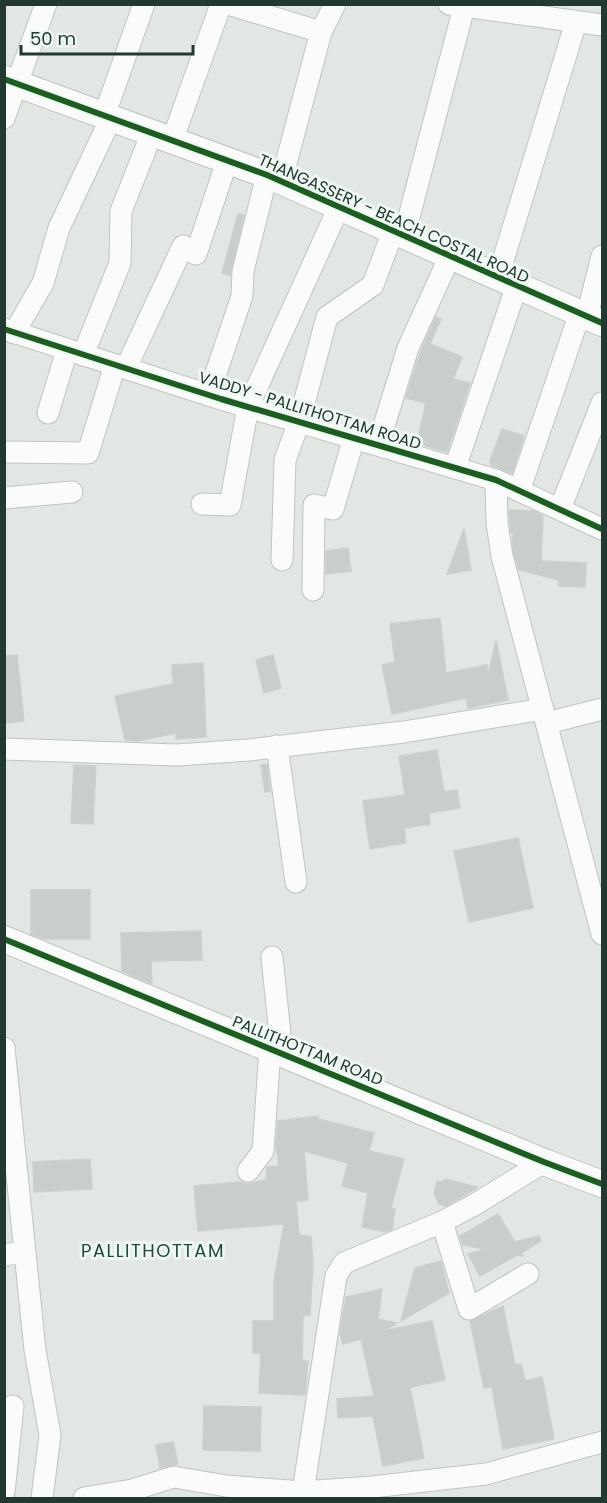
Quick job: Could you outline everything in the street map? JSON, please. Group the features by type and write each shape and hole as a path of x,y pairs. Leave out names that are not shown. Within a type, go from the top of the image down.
{"street":[{"path":"4,118 11,82 46,4"},
{"path":"9,331 43,284 59,228 108,117 144,4"},
{"path":"48,413 75,352 120,263 121,211 162,137 221,4"},
{"path":"228,4 321,32"},
{"path":"209,394 242,296 243,271 321,32 335,4"},
{"path":"282,560 285,460 299,422 327,317 373,285 398,233 456,6 603,25"},
{"path":"455,468 576,22"},
{"name":"THANGASSERY - BEACH COSTAL ROAD","path":"11,82 274,179 590,318"},
{"path":"4,452 88,453 120,367 183,246 196,254 227,161"},
{"path":"202,504 231,505 248,407 339,207"},
{"path":"378,445 408,348 450,256"},
{"path":"519,491 590,318 603,256"},
{"name":"VADDY - PALLITHOTTAM ROAD","path":"9,331 248,407 496,480 603,529"},
{"path":"560,509 603,403"},
{"path":"313,590 314,505 333,509 354,438"},
{"path":"496,480 497,523 502,555 603,934"},
{"path":"4,498 72,492"},
{"path":"4,749 177,755 404,732 603,708"},
{"path":"277,746 296,882"},
{"name":"PALLITHOTTAM ROAD","path":"4,939 603,1185"},
{"path":"248,1171 263,1151 276,1052 272,957"},
{"path":"5,1052 14,1254 50,1435 42,1498"},
{"path":"303,1492 336,1276 344,1263 442,1222 544,1162"},
{"path":"442,1222 470,1309 528,1274"},
{"path":"4,1492 13,1406"},
{"path":"84,1498 132,1490 174,1477 226,1486 303,1492 372,1487 486,1474 603,1442"}],"building":[{"path":"238,214 244,215 230,275 222,273"},
{"path":"436,317 441,319 430,344 462,357 453,379 470,383 447,452 417,443 426,403 406,398 420,353"},
{"path":"502,429 524,436 512,473 491,465 490,461"},
{"path":"509,510 534,511 543,516 541,561 586,563 585,587 559,586 559,580 519,570 514,553 512,540 514,533 511,533"},
{"path":"464,529 471,570 447,574"},
{"path":"348,548 351,571 326,574 326,551"},
{"path":"440,618 446,673 487,665 488,676 496,640 508,700 468,708 466,698 392,714 382,665 395,662 390,624"},
{"path":"17,655 24,721 4,723 4,656"},
{"path":"273,655 281,688 264,693 256,660"},
{"path":"203,663 206,737 176,739 176,733 138,741 125,740 115,696 173,684 172,665"},
{"path":"437,750 444,792 457,790 460,808 429,813 430,824 404,828 406,843 370,849 363,801 405,795 399,756"},
{"path":"267,764 270,791 265,792 261,765"},
{"path":"74,765 96,766 93,824 71,823"},
{"path":"518,838 533,908 469,922 454,851"},
{"path":"31,890 90,890 90,939 44,939 31,934"},
{"path":"201,931 202,960 151,961 152,984 122,971 121,933"},
{"path":"318,1116 318,1119 374,1133 369,1151 404,1159 391,1208 395,1209 392,1229 386,1232 362,1227 368,1193 342,1186 348,1163 304,1151 308,1200 296,1201 299,1235 311,1237 313,1264 310,1315 303,1315 302,1361 308,1361 305,1395 259,1393 261,1353 253,1353 253,1321 274,1321 274,1281 284,1224 198,1231 194,1186 241,1182 247,1184 266,1180 267,1167 279,1166 276,1145 278,1121"},
{"path":"90,1159 92,1189 34,1192 33,1162"},
{"path":"445,1179 477,1188 446,1206 439,1204 434,1194 437,1181 443,1182"},
{"path":"498,1214 515,1242 539,1236 541,1241 521,1253 523,1256 517,1255 480,1276 468,1254 486,1249 463,1245 460,1236"},
{"path":"441,1261 449,1293 401,1321 415,1268"},
{"path":"382,1289 378,1319 397,1323 383,1331 432,1321 445,1380 410,1387 424,1458 383,1466 373,1416 338,1418 337,1399 374,1396 361,1339 343,1344 340,1333 346,1297"},
{"path":"503,1306 515,1365 521,1364 525,1381 542,1377 554,1439 503,1449 492,1387 484,1388 470,1321"},
{"path":"204,1406 261,1407 260,1451 203,1450"},
{"path":"173,1442 178,1464 160,1468 156,1445"}],"cycle path":[{"path":"4,79 267,175 602,323"},
{"path":"4,329 221,399 496,480 602,529"},
{"path":"4,939 602,1184"}],"district":[{"name":"PALLITHOTTAM","path":"153,1251"}]}
